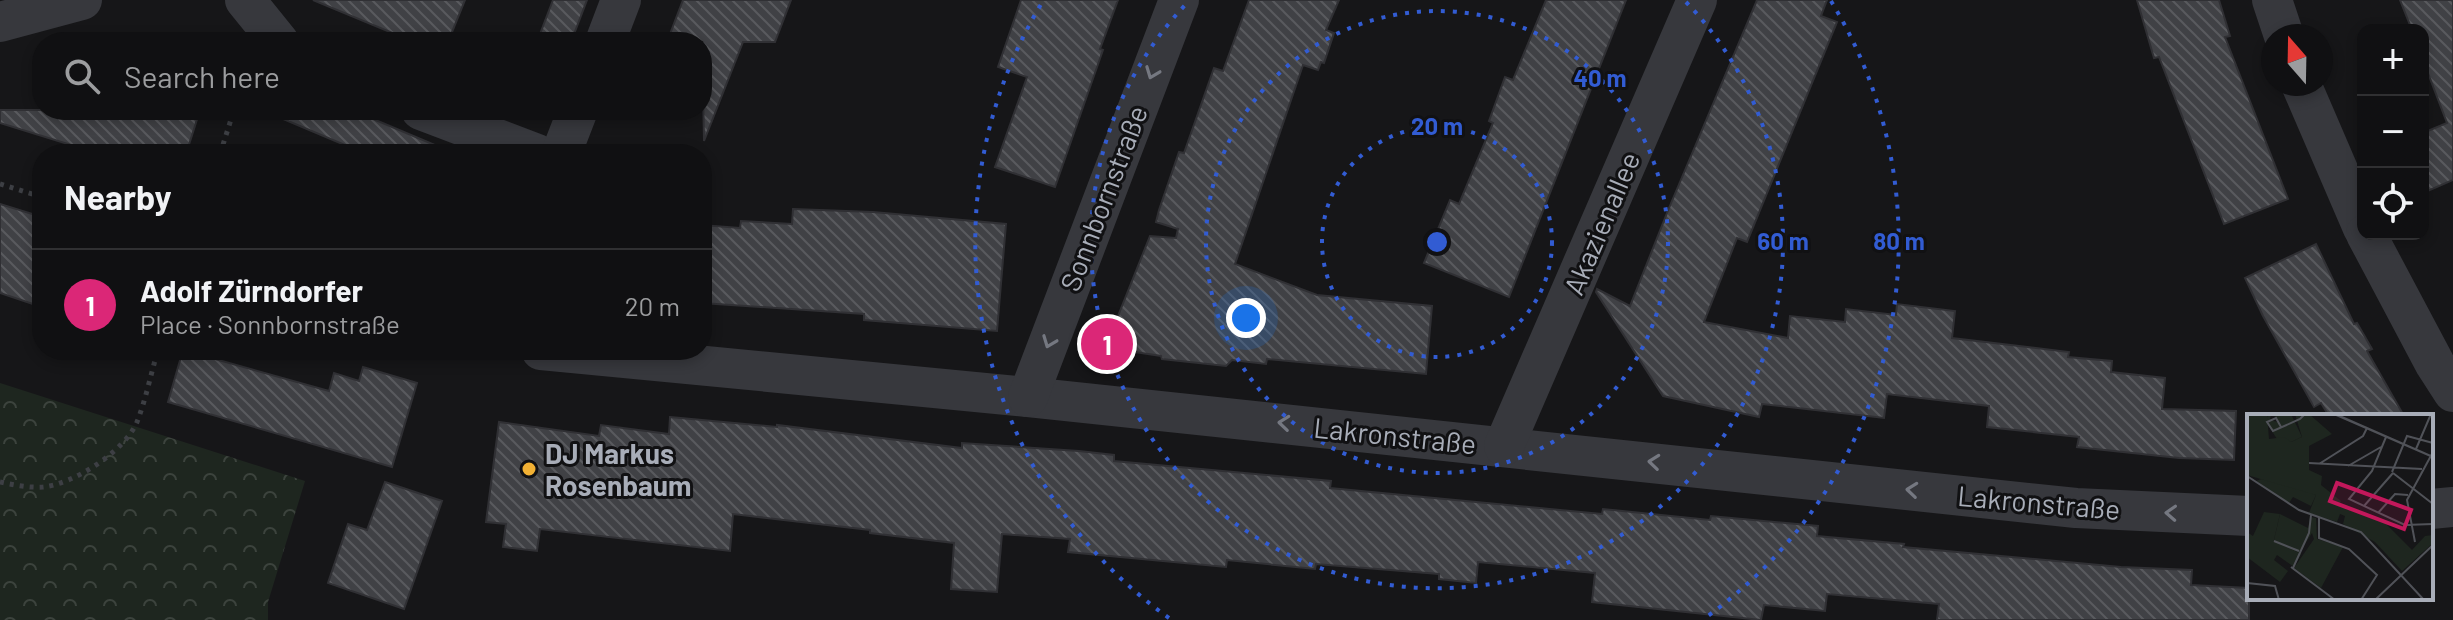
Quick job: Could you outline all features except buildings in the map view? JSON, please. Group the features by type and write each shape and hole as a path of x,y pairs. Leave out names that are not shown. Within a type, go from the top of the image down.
{"street":[{"path":"0,22 82,0"},
{"path":"245,0 271,32"},
{"path":"609,32 621,0"},
{"name":"Sonnbornstraße","path":"1028,397 1179,0"},
{"name":"Akazienallee","path":"1504,446 1697,0"},
{"path":"2272,0 2280,24"},
{"path":"2306,96 2357,214"},
{"path":"447,120 511,144"},
{"path":"565,144 574,120"},
{"path":"2369,240 2453,392"},
{"name":"Lakronstraße","path":"645,360 1504,446 2076,508 2247,516"},
{"path":"2433,509 2453,507"}],"path":[{"path":"223,144 231,120"},
{"path":"0,184 32,194"},
{"path":"0,482 47,487 87,470 112,453 125,441 136,423 155,360"}],"green space":[{"path":"0,383 305,481 268,602 268,620 0,620"}],"place":[{"name":"Adolf Zürndorfer","path":"1107,344"},
{"name":"DJ Markus Rosenbaum","path":"529,469"}]}
